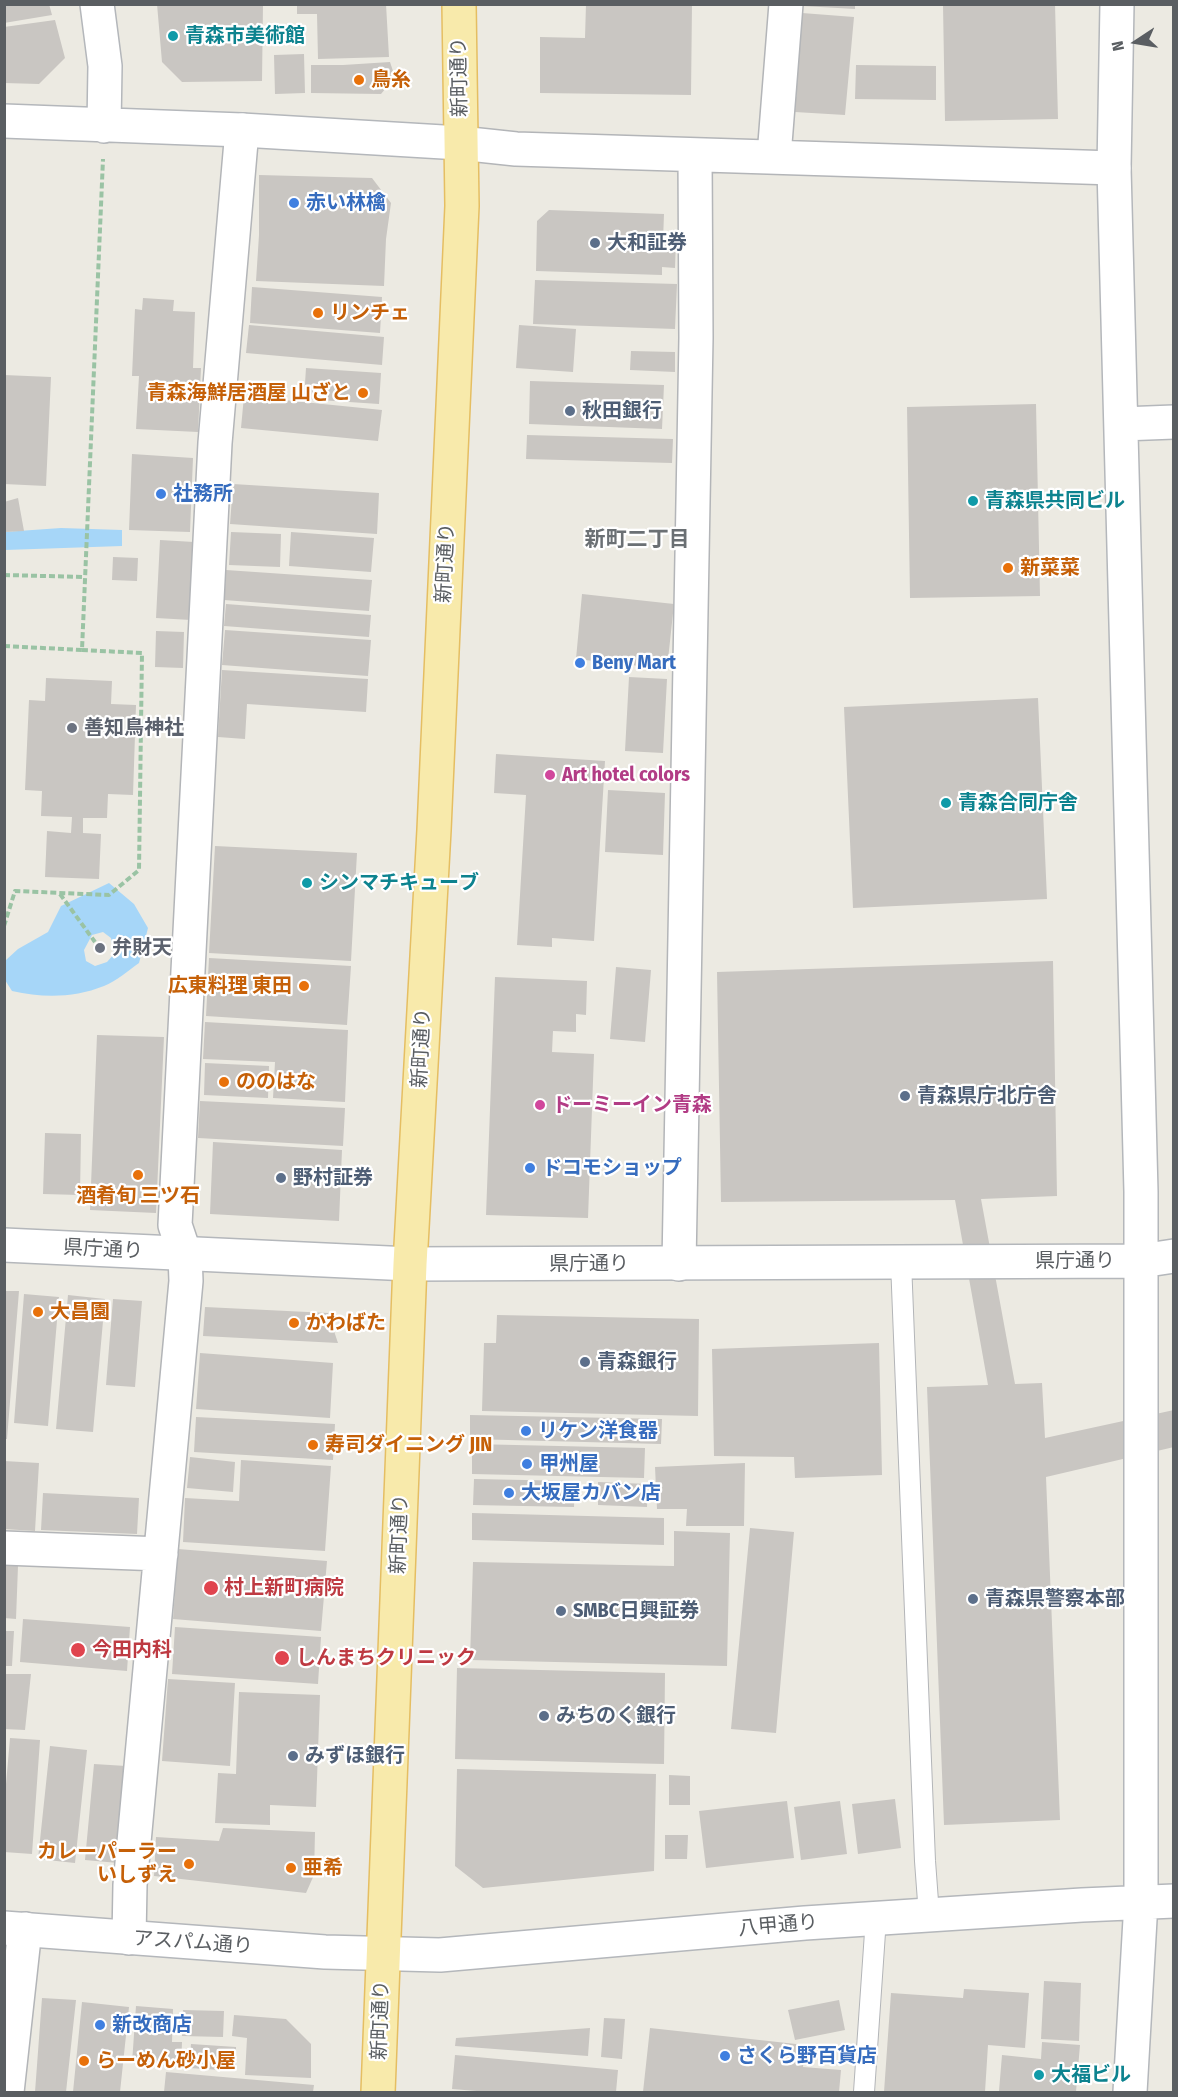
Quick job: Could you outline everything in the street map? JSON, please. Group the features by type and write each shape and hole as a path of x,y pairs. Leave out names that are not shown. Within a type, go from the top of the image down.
{"main road":[{"name":"新町通り","path":"378,2092 410,1264 434,830 462,206 459,4"}],"street":[{"path":"97,4 105,66 104,139"},
{"path":"774,156 786,4"},
{"path":"1117,4 1114,168 1141,1261 1142,1902 1130,2092"},
{"path":"4,121 104,139 243,130 516,149 1114,168"},
{"path":"129,1938 130,1884 186,1281 185,1255 176,1225 215,442 243,130"},
{"path":"679,1264 695,362 694,155"},
{"path":"1122,424 1173,422"},
{"name":"県庁通り","path":"4,1245 410,1264 1141,1261 1173,1256"},
{"path":"4,1548 161,1554"},
{"name":"八甲通り","path":"382,1954 440,1954 876,1918 1173,1901"},
{"path":"7,2092 15,1929"},
{"name":"アスパム通り","path":"15,1929 382,1954"}],"lane":[{"path":"901,1262 929,1915"},
{"path":"864,2092 876,1918"}],"path":[{"path":"82,650 104,139"},
{"path":"4,575 85,577"},
{"path":"4,646 142,653 139,870 109,895 15,891 4,926"},
{"path":"60,893 95,942"}],"water":[{"path":"61,528 122,530 122,546 5,550 4,532"},
{"path":"109,883 134,904 148,928 139,963 108,984 81,993 47,996 12,991 5,980 6,960 18,949 48,932 61,906","holes":["103,932 111,938 114,954 107,962 95,966 86,961 84,950 92,935"]}],"building":[{"path":"4,4 49,4 52,15 4,23"},
{"path":"157,4 263,4 262,81 182,82 162,62"},
{"path":"297,4 386,4 389,57 318,59 317,14 297,14"},
{"path":"586,4 692,4 691,95 540,93 540,37 585,38"},
{"path":"803,4 855,4 855,9 803,6"},
{"path":"1055,4 1058,119 945,121 943,5"},
{"path":"802,13 854,17 845,115 795,112"},
{"path":"55,20 65,58 39,84 4,83 4,27"},
{"path":"304,54 305,93 275,94 274,55"},
{"path":"390,62 395,77 381,94 311,93 311,65"},
{"path":"856,65 936,66 936,100 855,99"},
{"path":"259,175 372,178 391,203 386,239 384,286 256,281"},
{"path":"549,210 664,214 663,241 676,241 675,268 662,267 662,275 536,271 537,221"},
{"path":"535,280 677,284 675,329 533,324"},
{"path":"252,287 382,297 380,333 250,323"},
{"path":"143,298 174,300 173,311 195,312 193,368 201,368 198,432 136,429 139,376 132,376 135,309 142,310"},
{"path":"249,325 384,337 382,365 246,353"},
{"path":"519,325 576,329 573,372 516,368"},
{"path":"631,351 675,352 675,372 630,370"},
{"path":"306,368 381,373 379,404 304,399"},
{"path":"4,375 51,377 46,486 4,484"},
{"path":"530,381 664,385 662,429 529,424"},
{"path":"244,396 382,410 378,441 241,428"},
{"name":"青森県共同ビル","path":"1036,404 1040,596 910,598 907,407"},
{"path":"527,435 673,439 672,463 526,459"},
{"name":"社務所","path":"132,454 193,458 190,532 129,530"},
{"path":"233,484 379,493 377,534 230,524"},
{"path":"18,498 24,531 4,532 4,502"},
{"path":"231,532 281,534 280,567 229,565"},
{"path":"291,532 374,538 371,572 289,566"},
{"path":"160,540 194,542 191,620 156,618"},
{"path":"113,557 138,558 137,581 112,580"},
{"path":"226,570 372,580 369,611 224,600"},
{"path":"582,594 674,604 667,669 576,659"},
{"path":"226,604 371,615 369,637 224,626"},
{"path":"225,630 371,640 368,676 222,665"},
{"path":"156,631 184,632 183,668 155,667"},
{"path":"222,670 368,679 366,712 247,704 245,739 218,737"},
{"path":"629,677 667,679 663,753 625,751"},
{"path":"46,678 112,681 111,704 136,705 133,795 108,794 107,818 83,818 83,833 101,834 99,879 45,877 47,831 71,833 72,817 41,816 42,791 25,790 29,700 45,701"},
{"name":"青森合同庁舎","path":"1038,698 1047,899 853,908 844,707"},
{"path":"496,754 605,761 594,941 552,938 552,947 517,945 526,795 494,793"},
{"path":"608,790 665,793 663,855 605,852"},
{"path":"215,846 357,853 351,961 209,953"},
{"path":"209,958 351,966 347,1025 206,1016"},
{"path":"1053,961 1057,1196 981,1199 1015,1384 1042,1383 1045,1438 1174,1410 1174,1447 1046,1477 1060,1820 944,1825 927,1387 988,1385 955,1200 721,1202 717,972"},
{"path":"616,967 651,970 645,1042 610,1039"},
{"path":"495,977 587,981 586,1015 576,1014 576,1032 553,1031 552,1052 594,1054 588,1218 486,1215"},
{"path":"205,1022 348,1030 345,1102 273,1098 275,1062 203,1059"},
{"path":"97,1035 164,1037 156,1213 90,1210"},
{"path":"205,1063 269,1066 268,1098 204,1095"},
{"path":"200,1101 345,1108 343,1146 198,1138"},
{"path":"45,1133 81,1134 80,1195 43,1194"},
{"path":"213,1142 342,1150 339,1221 210,1214"},
{"path":"4,1291 19,1291 7,1439 4,1439"},
{"path":"24,1294 59,1297 48,1426 14,1423"},
{"path":"68,1295 105,1299 93,1432 56,1429"},
{"path":"113,1299 142,1301 135,1387 106,1385"},
{"path":"205,1307 328,1313 338,1343 203,1336"},
{"path":"497,1315 699,1319 698,1416 482,1411 484,1343 496,1343"},
{"path":"879,1343 882,1475 795,1478 794,1457 714,1456 712,1349"},
{"path":"200,1353 333,1363 330,1418 196,1409"},
{"path":"470,1415 662,1419 661,1444 470,1439"},
{"path":"196,1417 335,1424 333,1460 194,1452"},
{"path":"472,1444 645,1448 644,1478 472,1474"},
{"path":"190,1457 235,1462 233,1492 187,1488"},
{"path":"241,1460 331,1466 325,1551 183,1542 185,1498 239,1501"},
{"path":"4,1461 39,1463 35,1531 4,1529"},
{"path":"745,1463 744,1526 686,1526 687,1509 657,1509 655,1467"},
{"path":"474,1479 575,1481 574,1507 473,1505"},
{"path":"598,1482 648,1484 647,1507 598,1505"},
{"path":"43,1493 139,1498 137,1534 41,1530"},
{"path":"472,1513 664,1518 664,1545 472,1540"},
{"path":"750,1528 794,1532 776,1733 731,1729"},
{"path":"674,1531 730,1533 727,1666 470,1660 473,1562 674,1566"},
{"path":"178,1549 327,1561 321,1631 173,1619"},
{"path":"4,1566 18,1566 16,1619 4,1618"},
{"path":"23,1619 130,1627 127,1671 20,1662"},
{"path":"175,1627 321,1637 318,1684 172,1674"},
{"path":"4,1631 14,1631 12,1666 4,1666"},
{"path":"457,1668 665,1673 664,1764 455,1759"},
{"path":"4,1674 31,1674 25,1730 4,1729"},
{"path":"168,1679 235,1683 230,1766 162,1761"},
{"path":"239,1692 320,1695 316,1807 270,1805 270,1825 215,1823 218,1773 236,1774"},
{"path":"10,1738 40,1740 32,1854 4,1852 4,1807"},
{"path":"50,1746 87,1750 75,1863 38,1859"},
{"path":"94,1764 126,1766 118,1863 85,1860"},
{"path":"457,1769 656,1774 654,1871 483,1888 455,1866"},
{"path":"669,1775 690,1776 690,1805 669,1805"},
{"path":"895,1799 901,1848 858,1854 852,1804"},
{"path":"787,1801 794,1858 706,1868 699,1811"},
{"path":"840,1801 847,1854 801,1860 794,1807"},
{"path":"223,1828 315,1832 314,1875 306,1893 154,1876 156,1837 219,1841"},
{"path":"665,1835 688,1835 687,1859 665,1859"},
{"path":"1044,1981 1081,1983 1079,2041 1041,2039"},
{"path":"964,1989 1029,1993 1025,2048 988,2045 985,2092 884,2092 891,1993 963,1998"},
{"path":"42,1998 76,2000 66,2092 35,2092"},
{"path":"839,2000 845,2030 795,2040 788,2010"},
{"path":"82,2002 129,2007 120,2092 73,2092"},
{"path":"136,2006 173,2009 172,2042 182,2042 181,2067 132,2063"},
{"path":"183,2010 224,2011 223,2037 182,2036"},
{"path":"234,2015 286,2019 311,2044 311,2078 245,2075 247,2038 232,2036"},
{"path":"604,2018 625,2019 622,2059 601,2057"},
{"path":"590,2028 588,2056 455,2046 456,2038"},
{"name":"さくら野百貨店","path":"650,2028 805,2045 803,2067 841,2070 839,2092 643,2092"},
{"name":"大福ビル","path":"1042,2042 1080,2045 1076,2092 999,2091 1002,2055 1041,2059"},
{"path":"191,2044 236,2047 236,2071 189,2068"},
{"path":"455,2055 618,2070 616,2092 489,2092 452,2089"},
{"path":"166,2072 314,2085 313,2092 164,2092"}],"place":[{"name":"青森市美術館","path":"173,36"},
{"name":"鳥糸","path":"359,80"},
{"name":"赤い林檎","path":"294,203"},
{"name":"大和証券","path":"595,243"},
{"name":"リンチェ","path":"318,313"},
{"name":"青森海鮮居酒屋 山ざと","path":"363,393"},
{"name":"秋田銀行","path":"570,411"},
{"name":"社務所","path":"161,494"},
{"name":"青森県共同ビル","path":"973,501"},
{"name":"新菜菜","path":"1008,568"},
{"name":"Beny Mart","path":"580,663"},
{"name":"善知鳥神社","path":"72,728"},
{"name":"Art hotel colors","path":"550,775"},
{"name":"青森合同庁舎","path":"946,803"},
{"name":"シンマチキューブ","path":"307,883"},
{"name":"弁財天","path":"100,948"},
{"name":"広東料理 東田","path":"304,986"},
{"name":"ののはな","path":"224,1082"},
{"name":"青森県庁北庁舎","path":"905,1096"},
{"name":"ドーミーイン青森","path":"540,1105"},
{"name":"ドコモショップ","path":"530,1168"},
{"name":"酒肴旬 三ツ石","path":"138,1175"},
{"name":"野村証券","path":"281,1178"},
{"name":"大昌園","path":"38,1312"},
{"name":"かわばた","path":"294,1323"},
{"name":"青森銀行","path":"585,1362"},
{"name":"リケン洋食器","path":"526,1431"},
{"name":"寿司ダイニング JIN","path":"313,1445"},
{"name":"甲州屋","path":"527,1464"},
{"name":"大坂屋カバン店","path":"509,1493"},
{"name":"村上新町病院","path":"211,1588"},
{"name":"青森県警察本部","path":"973,1599"},
{"name":"SMBC日興証券","path":"561,1611"},
{"name":"今田内科","path":"78,1650"},
{"name":"しんまちクリニック","path":"282,1658"},
{"name":"みちのく銀行","path":"544,1716"},
{"name":"みずほ銀行","path":"293,1756"},
{"name":"カレーパーラー いしずえ","path":"189,1864"},
{"name":"亜希","path":"291,1868"},
{"name":"新改商店","path":"100,2025"},
{"name":"さくら野百貨店","path":"725,2056"},
{"name":"らーめん砂小屋","path":"84,2061"},
{"name":"大福ビル","path":"1039,2075"}],"district":[{"name":"新町二丁目","path":"637,540"}]}
